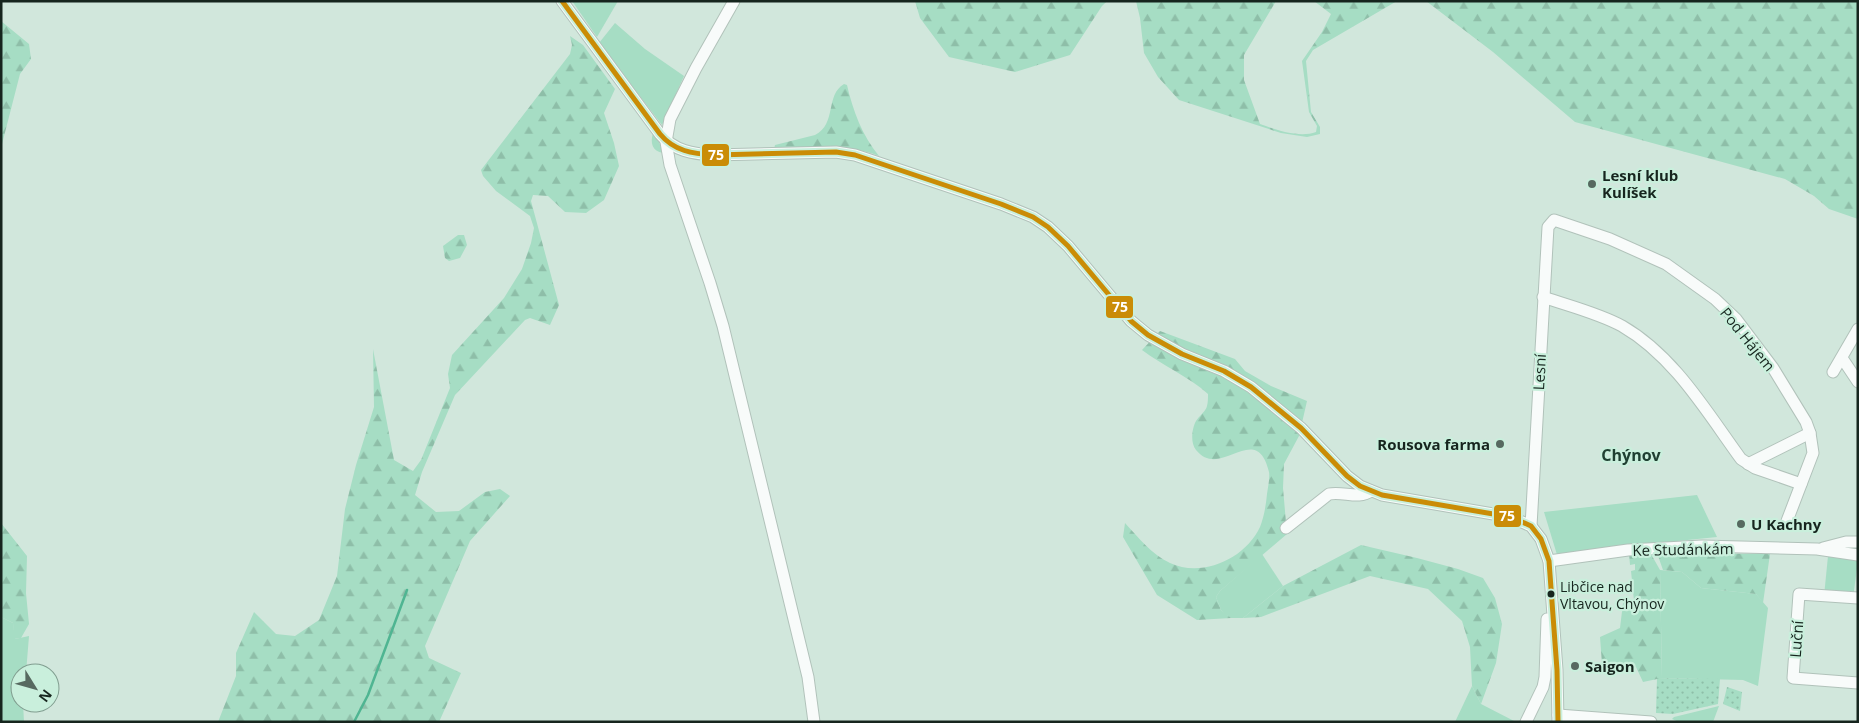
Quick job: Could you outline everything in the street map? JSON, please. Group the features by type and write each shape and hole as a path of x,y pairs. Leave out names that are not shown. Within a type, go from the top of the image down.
{"street":[{"path":"562,1 666,142 698,155 836,152 855,154 1002,204 1033,217 1048,227 1068,246 1131,321 1148,335 1182,354 1224,371 1251,387 1301,428 1354,481 1371,491 1386,496 1505,515 1531,526 1541,539 1549,561 1558,718 1651,722"},
{"path":"734,1 670,119 666,142 670,165 723,326 808,677 814,722"},
{"name":"Lesní","path":"1531,526 1548,227 1554,220"},
{"name":"Pod Hájem","path":"1554,220 1610,240 1666,264 1715,299 1736,319 1773,368 1806,422 1810,432 1813,453 1787,521"},
{"path":"1543,297 1607,319 1622,326 1641,339 1680,374 1741,459 1755,468 1801,484"},
{"path":"1833,372 1858,329"},
{"path":"1842,358 1858,382"},
{"path":"1748,464 1810,432"},
{"path":"1286,528 1329,494 1336,492 1359,496 1371,491"},
{"name":"Ke Studánkám","path":"1817,549 1846,542 1858,542"},
{"name":"Ke Studánkám","path":"1549,561 1628,550 1702,546 1817,549 1858,555"},
{"name":"Luční","path":"1858,598 1799,594 1793,678 1858,683"},
{"path":"1526,722 1543,687 1547,616 1548,612 1553,610"}],"green space":[{"path":"572,1 618,1 597,37"},
{"path":"915,1 1107,1 1070,55 1015,72 949,57 920,18"},
{"path":"1136,1 1276,1 1244,55 1244,80 1260,124 1288,133 1309,134 1316,132 1317,126 1309,112 1302,61 1322,32 1331,14 1314,1 1397,1 1313,50 1306,61 1311,112 1320,127 1320,134 1307,137 1281,133 1179,100 1158,77 1144,53"},
{"path":"1426,1 1858,1 1858,219 1829,209 1814,196 1785,179 1575,122 1493,52"},
{"path":"1,21 29,44 31,59 20,74 1,148"},
{"path":"615,23 645,49 684,76 662,125 599,43"},
{"path":"570,36 583,45 615,89 604,113 619,166 604,200 586,213 565,212 548,196 533,195 531,201 559,305 550,325 530,318 525,320 455,395 422,472 415,495 436,512 459,511 485,492 500,489 510,496 470,541 425,646 429,658 461,673 439,722 218,722 236,676 236,653 254,612 276,634 295,636 319,620 337,576 345,509 374,407 373,349 394,460 413,471 421,460 450,388 448,374 452,355 504,298 522,269 534,228 530,216 496,191 483,176 481,170 570,54 572,45"},
{"path":"844,84 847,85 855,113 863,131 879,156 853,149 827,147 774,149 775,145 815,135 822,130 829,117 835,95"},
{"path":"653,133 663,153 656,150 653,146"},
{"path":"458,235 464,235 467,245 460,258 449,261 445,258 443,246"},
{"path":"1160,331 1235,359 1245,371 1271,386 1307,401 1299,436 1284,464 1283,488 1287,534 1220,591 1216,597 1221,610 1231,618 1197,620 1157,595 1123,537 1125,523 1151,551 1163,560 1182,567 1209,567 1221,563 1244,548 1253,538 1263,519 1269,472 1263,457 1256,451 1247,450 1227,457 1206,458 1196,450 1192,440 1193,428 1206,408 1208,394 1142,350"},
{"path":"1697,495 1717,537 1628,546 1558,558 1544,512"},
{"path":"1,523 27,556 26,593 29,624 21,638 14,639 13,623 1,617"},
{"path":"1361,545 1458,569 1483,578 1495,598 1502,624 1496,663 1481,704 1472,686 1470,647 1462,621 1428,589 1370,576 1261,617 1243,618 1283,586"},
{"path":"1629,553 1651,554 1660,570 1662,678 1643,682 1636,667 1602,664 1600,637 1620,628 1623,603 1634,601 1631,571 1635,570 1635,564 1630,565"},
{"path":"1657,553 1770,554 1763,603 1756,594 1701,588 1682,572 1663,570"},
{"path":"1262,554 1283,586 1243,618 1231,618 1221,610 1216,597 1220,591"},
{"path":"1828,556 1858,561 1853,598 1824,596"},
{"path":"1660,570 1682,572 1701,588 1756,594 1768,608 1758,686 1743,680 1662,678"},
{"path":"1,617 13,623 15,639 29,636 27,663 10,663 10,713 24,713 24,722 1,722"},
{"path":"1657,678 1720,679 1718,704 1673,714 1656,713"},
{"path":"1472,686 1481,704 1516,722 1455,722"},
{"path":"1727,687 1742,692 1740,711 1723,704"},
{"path":"1719,706 1713,722 1679,722 1672,719 1674,717"}],"waterway":[{"path":"354,722 368,695 407,590"}],"transit line":[{"name":"75","path":"562,1 660,134 665,140 678,148 699,154 714,155 836,152 855,155 1001,204 1033,217 1048,227 1068,246 1131,321 1148,335 1182,354 1224,371 1251,387 1301,428 1347,476 1360,486 1382,495 1511,517 1531,526 1541,539 1549,561 1557,670 1558,722"}],"place":[{"name":"Lesní klub Kulíšek","path":"1592,184"},
{"name":"Rousova farma","path":"1500,444"},
{"name":"U Kachny","path":"1741,524"},
{"name":"Libčice nad Vltavou, Chýnov","path":"1551,594"},
{"name":"Saigon","path":"1575,666"}],"district":[{"name":"Chýnov","path":"1631,455"}]}
